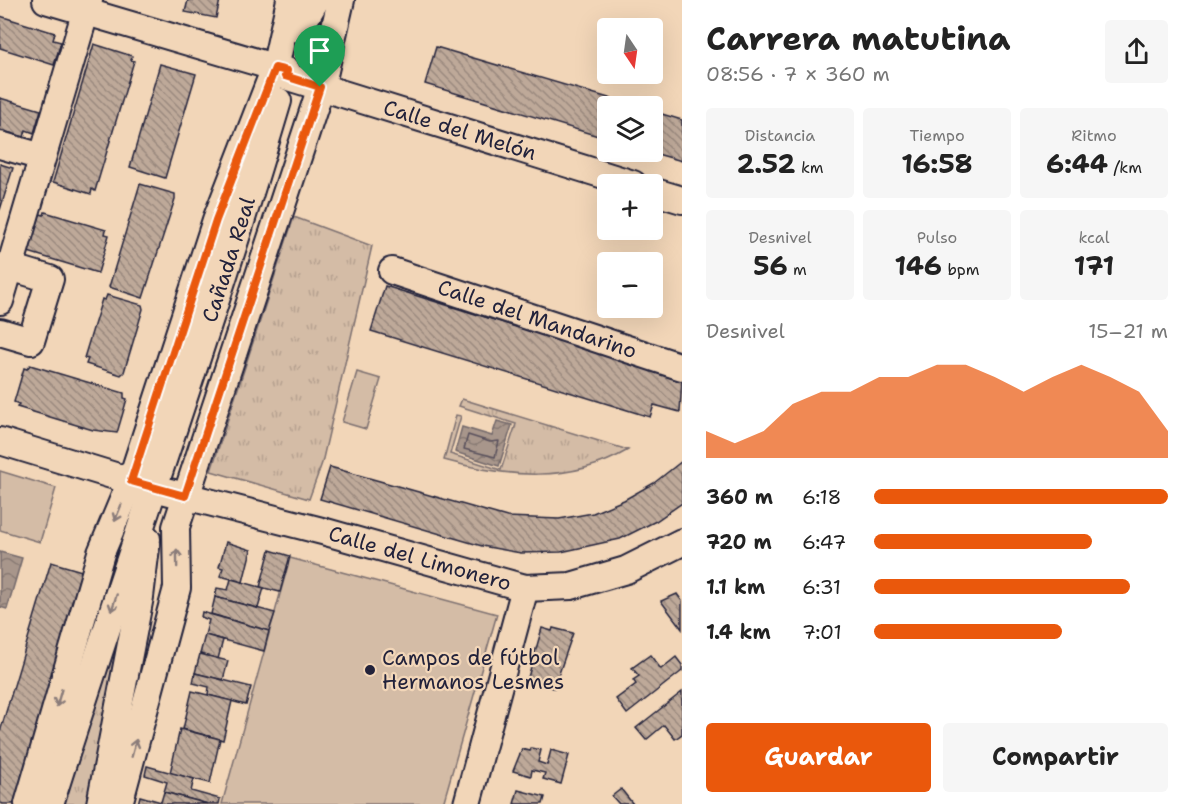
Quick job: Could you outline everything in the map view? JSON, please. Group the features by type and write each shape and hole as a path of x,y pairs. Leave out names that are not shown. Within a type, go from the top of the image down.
{"street":[{"name":"Calle del Melón","path":"46,0 87,6 320,87 601,174"},
{"path":"282,72 290,0"},
{"name":"Cañada Real","path":"50,804 115,598 143,484 238,235 282,72 299,29 307,0"},
{"name":"Cañada Real","path":"299,29 316,0"},
{"path":"119,804 177,588 176,527 320,87 341,0"},
{"path":"0,301 87,6"},
{"path":"0,145 42,157"},
{"path":"663,194 682,200"},
{"path":"0,332 31,341 50,279 10,267"},
{"name":"Calle del Mandarino","path":"392,271 682,367"},
{"name":"Calle del Limonero","path":"0,441 185,496 326,532 525,588 571,586 626,570 682,542"},
{"path":"28,804 101,553 143,484"},
{"name":"Cañada Real","path":"100,804 140,597 143,484"},
{"path":"467,804 525,588"}],"green space":[{"path":"294,217 372,246 322,463 309,499 211,471"},
{"path":"357,372 381,379 366,429 342,422"},
{"path":"462,399 628,450 606,461 561,473 514,473 444,460 456,415 461,416 450,454 501,470 516,424 459,406"},
{"path":"0,471 56,488 40,542 0,530"},
{"name":"Campos de fútbol Hermanos Lesmes","path":"290,558 497,614 443,804 222,804"},
{"path":"129,587 95,804 62,804"}],"water":[{"path":"497,421 512,425 499,466 455,452 462,427 492,436"},
{"path":"0,552 22,558 7,609 0,607"}],"building":[{"path":"188,0 220,0 216,18 185,12"},
{"path":"0,16 55,33 53,40 61,42 54,65 0,48"},
{"path":"94,44 132,56 131,60 134,61 95,191 92,189 91,194 53,182"},
{"path":"436,47 602,96 597,96 597,136 425,84"},
{"path":"160,64 196,74 165,178 130,167"},
{"path":"0,98 41,110 34,133 26,130 24,137 0,130"},
{"path":"663,114 682,120 682,161 663,156"},
{"path":"0,164 13,168 0,210"},
{"path":"140,184 175,194 143,298 109,287"},
{"path":"45,212 106,230 105,234 109,235 98,273 28,252 40,214 44,215"},
{"path":"385,286 682,378 680,412 654,405 650,417 371,331"},
{"path":"107,295 142,305 143,309 124,372 121,375 86,364 88,359 84,358 102,299 105,300"},
{"path":"30,365 124,393 124,398 127,399 117,433 93,430 17,407 19,404 14,402 24,368 27,369"},
{"path":"682,461 682,503 656,521 620,539 561,552 521,553 482,546 320,499 330,467 507,517 559,519 593,513 624,500 654,483"},
{"path":"226,542 251,550 243,582 220,576 223,568 219,567"},
{"path":"270,550 290,556 280,592 260,587"},
{"path":"51,562 85,572 15,804 3,804 0,803 0,732"},
{"path":"231,579 264,588 258,608 215,597 217,588 228,590"},
{"path":"677,594 682,601 682,629 661,601"},
{"path":"215,597 275,613 269,631 211,614"},
{"path":"202,612 269,631 264,651 205,635 209,620 201,617"},
{"path":"542,628 573,633 554,688 527,681"},
{"path":"205,635 223,640 218,659 200,654"},
{"path":"200,654 228,661 223,680 195,673"},
{"path":"650,655 661,669 676,657 682,665 682,671 627,714 616,699 636,684 633,680 639,676 632,668"},
{"path":"195,673 251,687 246,705 208,695 209,687 193,683"},
{"path":"192,691 232,701 223,740 183,729"},
{"path":"682,692 682,734 675,739 664,725 646,740 636,728"},
{"path":"180,729 220,739 210,783 170,773"},
{"path":"531,748 541,750 538,762 547,765 551,750 569,755 561,784 543,779 545,773 532,770 531,776 513,771 522,749 530,751"},
{"path":"147,766 194,779 191,791 220,799 219,804 208,804 164,792 167,782 145,775"},
{"path":"621,789 633,804 619,804 612,796"},
{"path":"518,790 545,797 543,804 514,804"},
{"path":"164,792 208,804 138,804 140,796 161,802"}],"place":[{"name":"Campos de fútbol Hermanos Lesmes","path":"370,670"}],"route":[{"path":"275,68 287,71 285,76 320,87 185,496 131,481 216,220 275,68"}]}
